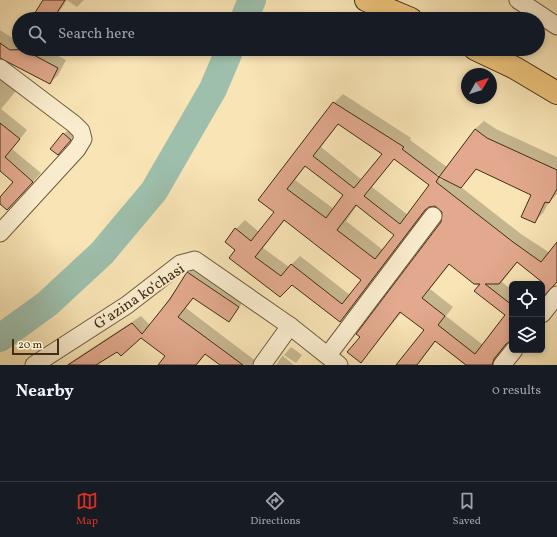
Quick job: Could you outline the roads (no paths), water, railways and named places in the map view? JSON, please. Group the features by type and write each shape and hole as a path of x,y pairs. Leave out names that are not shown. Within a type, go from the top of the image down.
{"main road":[{"path":"366,0 395,12"},
{"path":"490,56 515,68 557,84"},
{"path":"515,68 557,93"},
{"path":"515,68 557,109"}],"street":[{"path":"518,0 536,12"},
{"path":"545,18 557,26"},
{"path":"0,68 74,124 82,131 83,140 72,155 0,233"},
{"path":"333,360 433,216"},
{"name":"Gʻazina koʻchasi","path":"34,365 127,305 180,264 195,260 290,326 333,360"},
{"path":"545,310 557,295"},
{"path":"262,365 290,326"},
{"path":"502,365 512,353"}],"waterway":[{"path":"247,12 252,0"},
{"path":"0,338 47,304 102,253 154,191 213,89 227,56"}]}
